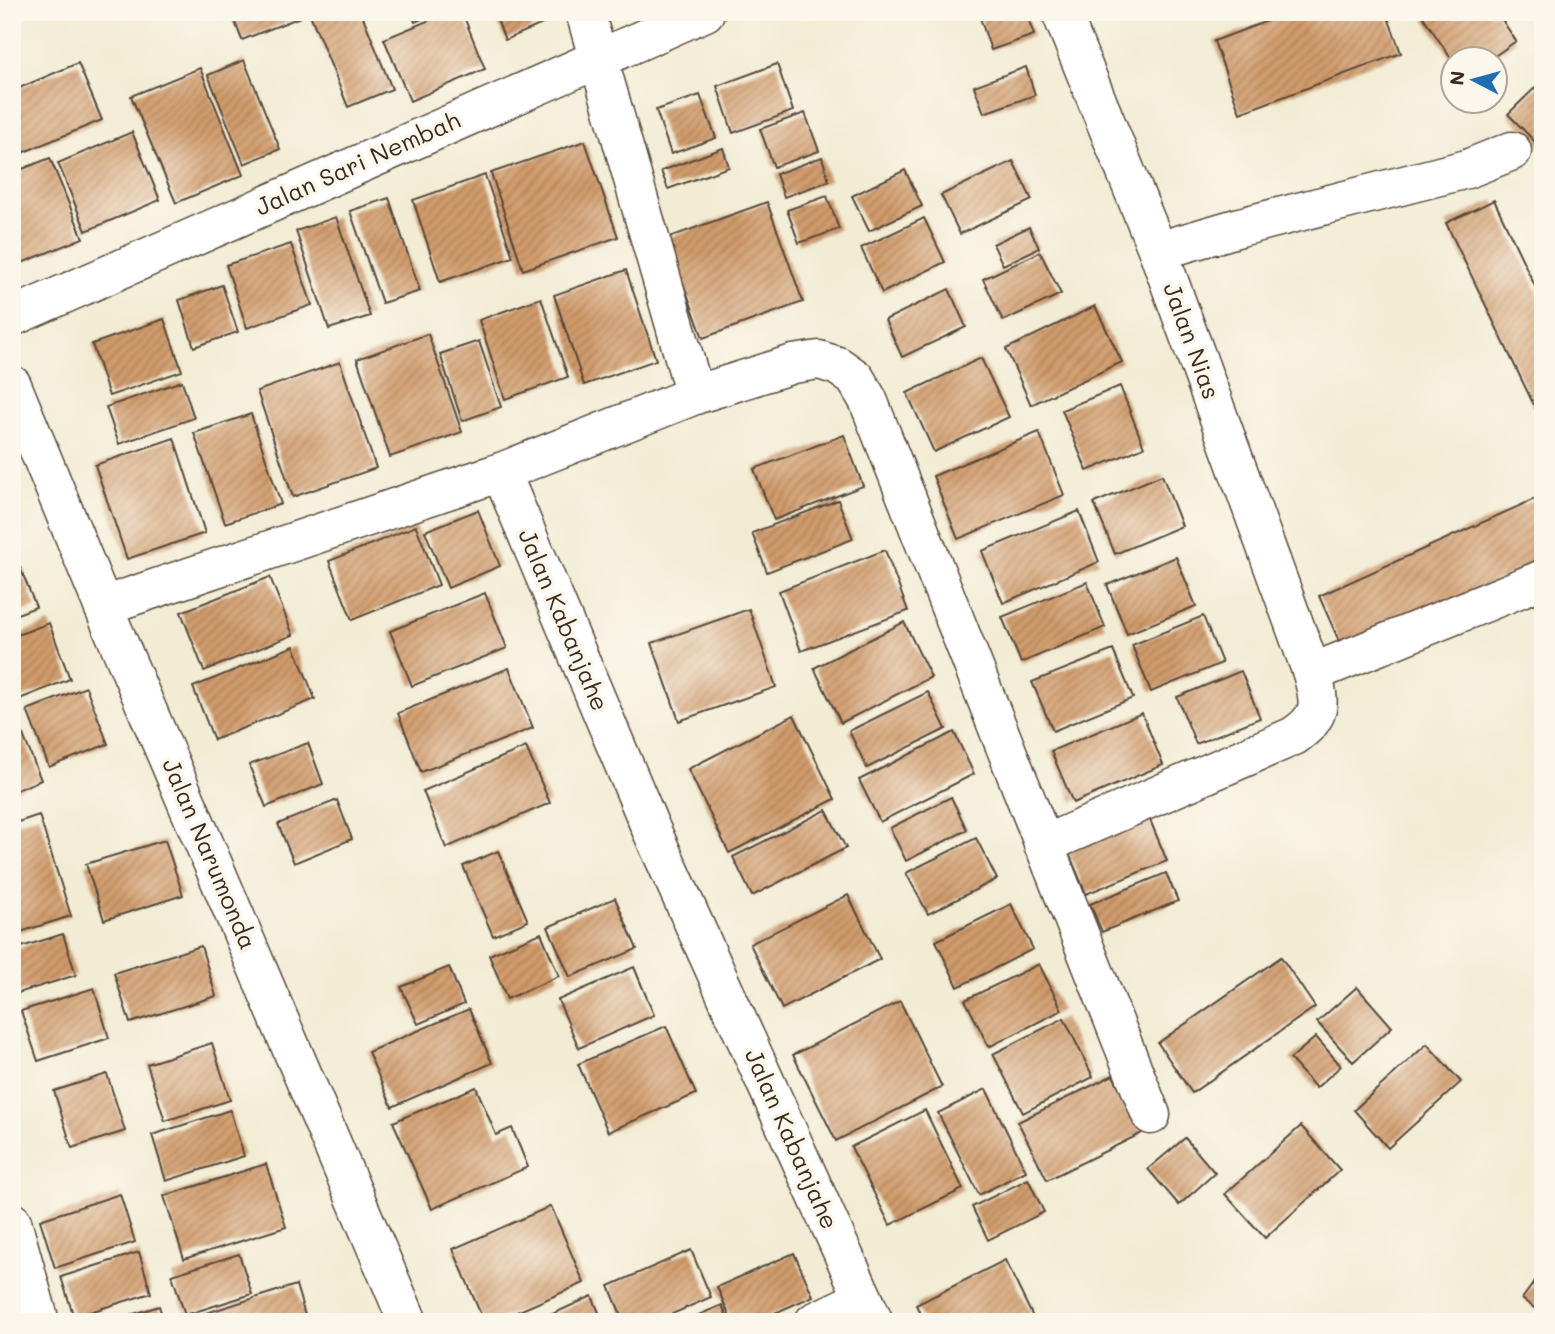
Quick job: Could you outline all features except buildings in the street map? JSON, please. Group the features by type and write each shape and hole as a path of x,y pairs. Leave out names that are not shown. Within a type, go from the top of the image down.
{"street":[{"path":"584,12 695,395"},
{"name":"Jalan Sari Nembah","path":"12,317 705,12"},
{"name":"Jalan Nias","path":"1043,845 1294,736 1315,717 1319,706 1312,673 1158,251 1061,12"},
{"path":"1158,251 1240,227 1467,169 1513,151"},
{"path":"103,606 501,472 695,395 793,364 819,360 838,366 855,378 868,400 1151,1115"},
{"name":"Jalan Narumonda","path":"12,384 103,606 408,1322"},
{"name":"Jalan Kabanjahe","path":"501,472 651,829 868,1310"},
{"path":"1312,673 1543,579"},
{"path":"12,1222 40,1322"},
{"path":"814,1322 868,1310"}]}
